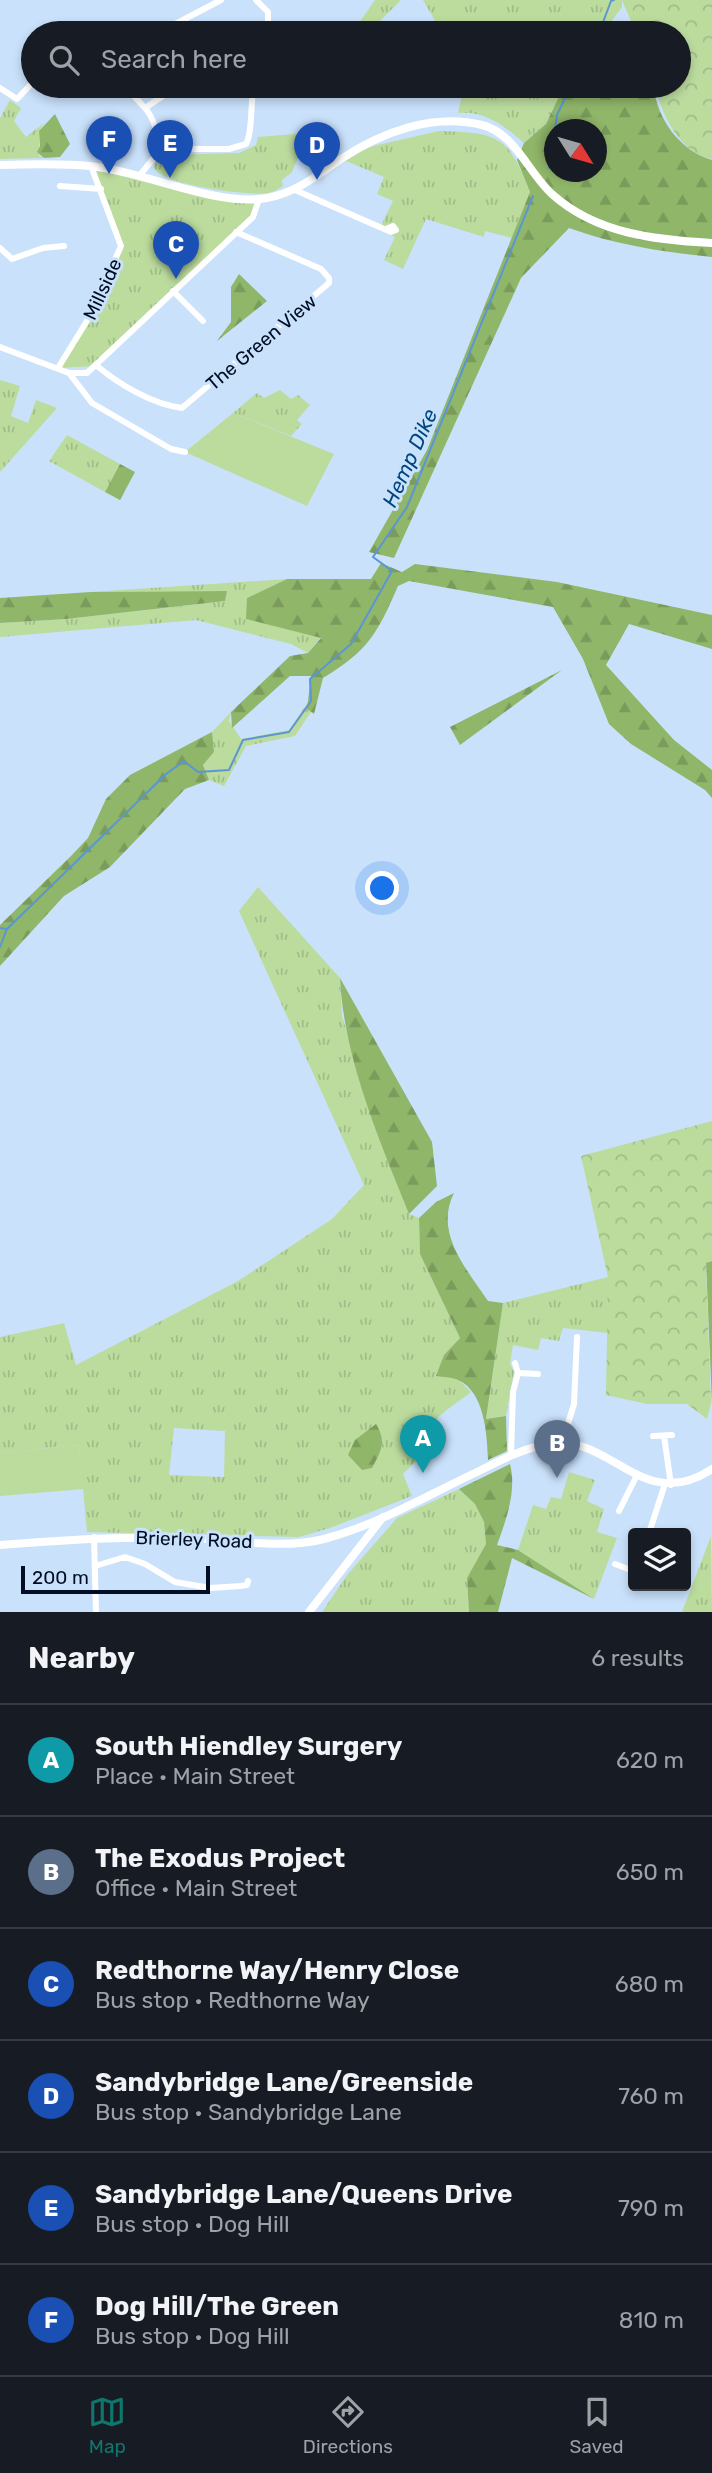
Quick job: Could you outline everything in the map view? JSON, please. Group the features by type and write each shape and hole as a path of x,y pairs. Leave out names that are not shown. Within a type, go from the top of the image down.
{"street":[{"path":"181,21 220,0"},
{"path":"256,0 268,12 268,21"},
{"path":"0,88 24,104"},
{"path":"17,99 21,95"},
{"path":"133,98 145,108 156,131 160,149 140,176"},
{"path":"145,108 160,98"},
{"path":"160,149 229,149 246,144 250,136 251,98"},
{"path":"0,165 91,166 197,192 259,199 295,190 366,143 391,131 412,126 471,123 496,131 554,196 590,219 651,238 712,243"},
{"name":"Millside","path":"58,368 90,316 121,246 91,166"},
{"path":"60,186 101,189"},
{"path":"295,190 386,229"},
{"path":"0,347 69,373 87,373 256,213 259,199"},
{"name":"The Green View","path":"97,366 113,379 168,406 181,408 329,283 321,269 236,232"},
{"path":"0,248 12,259 43,248 64,246"},
{"path":"173,291 202,321"},
{"path":"69,373 92,403 172,449 185,452"},
{"path":"577,1337 574,1404 562,1443 582,1448 637,1475 668,1484 695,1480 712,1469"},
{"path":"511,1455 513,1392 518,1373 515,1363"},
{"path":"518,1373 538,1374"},
{"path":"651,1528 668,1484 668,1436 653,1436"},
{"name":"Brierley Road","path":"0,1545 94,1537 302,1542 323,1539 383,1517 511,1455 547,1444 562,1443"},
{"path":"619,1511 637,1475"},
{"path":"309,1612 383,1517"},
{"path":"94,1537 96,1612"},
{"path":"95,1566 125,1557 145,1564 175,1582 191,1586 242,1586 247,1585 248,1581"},
{"path":"615,1564 628,1569"}],"green space":[{"path":"375,0 401,0 380,21 360,21"},
{"path":"423,0 622,0 622,7 612,21 435,21"},
{"path":"622,0 712,0 712,159 701,156 681,141 667,120 659,98 691,98 691,21 631,21"},
{"path":"461,98 558,98 548,119 544,119 544,126 524,143 501,125 486,117 458,113"},
{"path":"558,98 656,98 665,121 680,141 700,156 712,160 712,257 640,247 569,228 521,278 394,558 369,552 427,450 530,192 517,160 524,143 544,126 544,182 607,182 607,119 548,119"},
{"path":"10,100 21,108 14,121 26,137 44,123 39,131 39,156 44,158 0,159 0,118"},
{"path":"55,114 70,144 60,157 44,158 37,152 40,146 39,131"},
{"path":"439,131 475,133 499,141 515,159 530,192 512,238 485,231 484,237 426,219 403,269 384,260 395,237 379,230 393,201 377,194 384,177 344,160 360,149"},
{"path":"306,133 306,152 301,150 292,172 282,180 283,186 270,193 243,193 187,184 171,179 154,167 157,159 167,155 239,153 256,145 258,137"},
{"path":"91,166 197,192 259,199 258,208 97,366 58,368 74,344 121,246"},
{"path":"239,274 267,301 217,341 231,322 231,287"},
{"path":"0,380 20,386 11,416 28,423 36,400 57,408 0,472"},
{"path":"280,390 291,399 298,395 310,405 297,420 302,424 291,436 233,413 257,393 264,398"},
{"path":"233,413 334,454 307,506 185,452"},
{"path":"67,435 120,464 105,492 49,461"},
{"path":"120,464 135,472 120,500 105,492"},
{"path":"381,563 402,572 415,564 557,582 712,615 712,649 629,624 606,665 674,740 712,770 712,798 705,790 631,744 609,724 583,659 553,607 409,581 398,586 370,640 351,659 323,678 314,714 307,709 311,676 290,676 232,728 231,712 290,656 308,653 321,638 246,619 247,598 287,579 371,579"},
{"path":"287,579 247,598 321,637 308,653 291,644 196,620 0,637 0,623 66,619 225,601 227,591 91,592"},
{"path":"227,591 225,601 66,619 0,623 0,598 91,592"},
{"path":"562,670 460,745 450,727"},
{"path":"308,702 307,709 311,712 295,736 246,746 224,786 209,780 203,765 214,752 212,732 231,712 229,721 241,739 289,730"},
{"path":"212,732 214,752 203,765 209,780 185,789 110,867 64,896 0,966 0,925 88,838 106,799 130,775"},
{"path":"258,887 340,978 342,1016 371,1114 409,1214 419,1218 420,1254 460,1338 444,1355 459,1380 471,1392 433,1423 427,1440 427,1450 403,1474 412,1496 330,1528 299,1537 87,1532 79,1445 0,1453 0,1337 64,1323 76,1365 238,1281 332,1219 364,1185 239,911","holes":["174,1428 225,1431 224,1477 169,1475"]},
{"path":"340,978 432,1142 437,1186 409,1214 375,1128 356,1068 348,1038"},
{"path":"712,1121 712,1261 706,1263 711,1403 707,1419 687,1404 647,1404 606,1395 608,1277 581,1156"},
{"path":"454,1193 448,1222 455,1250 488,1301 503,1303 486,1419 506,1416 507,1451 488,1460 483,1415 474,1394 458,1380 436,1376 444,1355 460,1338 420,1254 419,1218 436,1202"},
{"path":"712,1261 712,1404 706,1262"},
{"path":"608,1277 608,1333 563,1328 559,1341 541,1338 538,1350 513,1345 510,1364 514,1371 506,1416 486,1419 503,1303"},
{"path":"376,1424 382,1441 380,1451 372,1468 362,1470 348,1455 355,1440"},
{"path":"79,1445 84,1489 0,1496 0,1453"},
{"path":"510,1464 511,1495 497,1545 518,1550 594,1599 512,1558 498,1612 469,1612 467,1578 486,1544 484,1522 475,1504 459,1489"},
{"path":"569,1472 595,1480 587,1501 604,1509 597,1532 617,1538 594,1599 518,1550 533,1505 546,1509 551,1497 561,1499"},
{"path":"459,1489 475,1504 484,1522 486,1545 467,1578 469,1612 322,1612 347,1575 397,1518"},
{"path":"711,1536 712,1612 682,1612"}],"waterway":[{"path":"604,21 611,1 614,0"},
{"path":"556,119 565,98"},
{"name":"Hemp Dike","path":"0,928 7,929 166,774 184,761 198,772 229,770 243,740 289,732 311,701 310,679 351,644 392,571 373,557 407,507 533,196"},
{"path":"0,947 7,929"}],"place":[{"name":"Dog Hill/The Green","path":"109,174"},
{"name":"Sandybridge Lane/Queens Drive","path":"170,178"},
{"name":"Sandybridge Lane/Greenside","path":"317,180"},
{"name":"Redthorne Way/Henry Close","path":"176,279"},
{"name":"South Hiendley Surgery","path":"423,1473"},
{"name":"The Exodus Project","path":"557,1478"}]}
